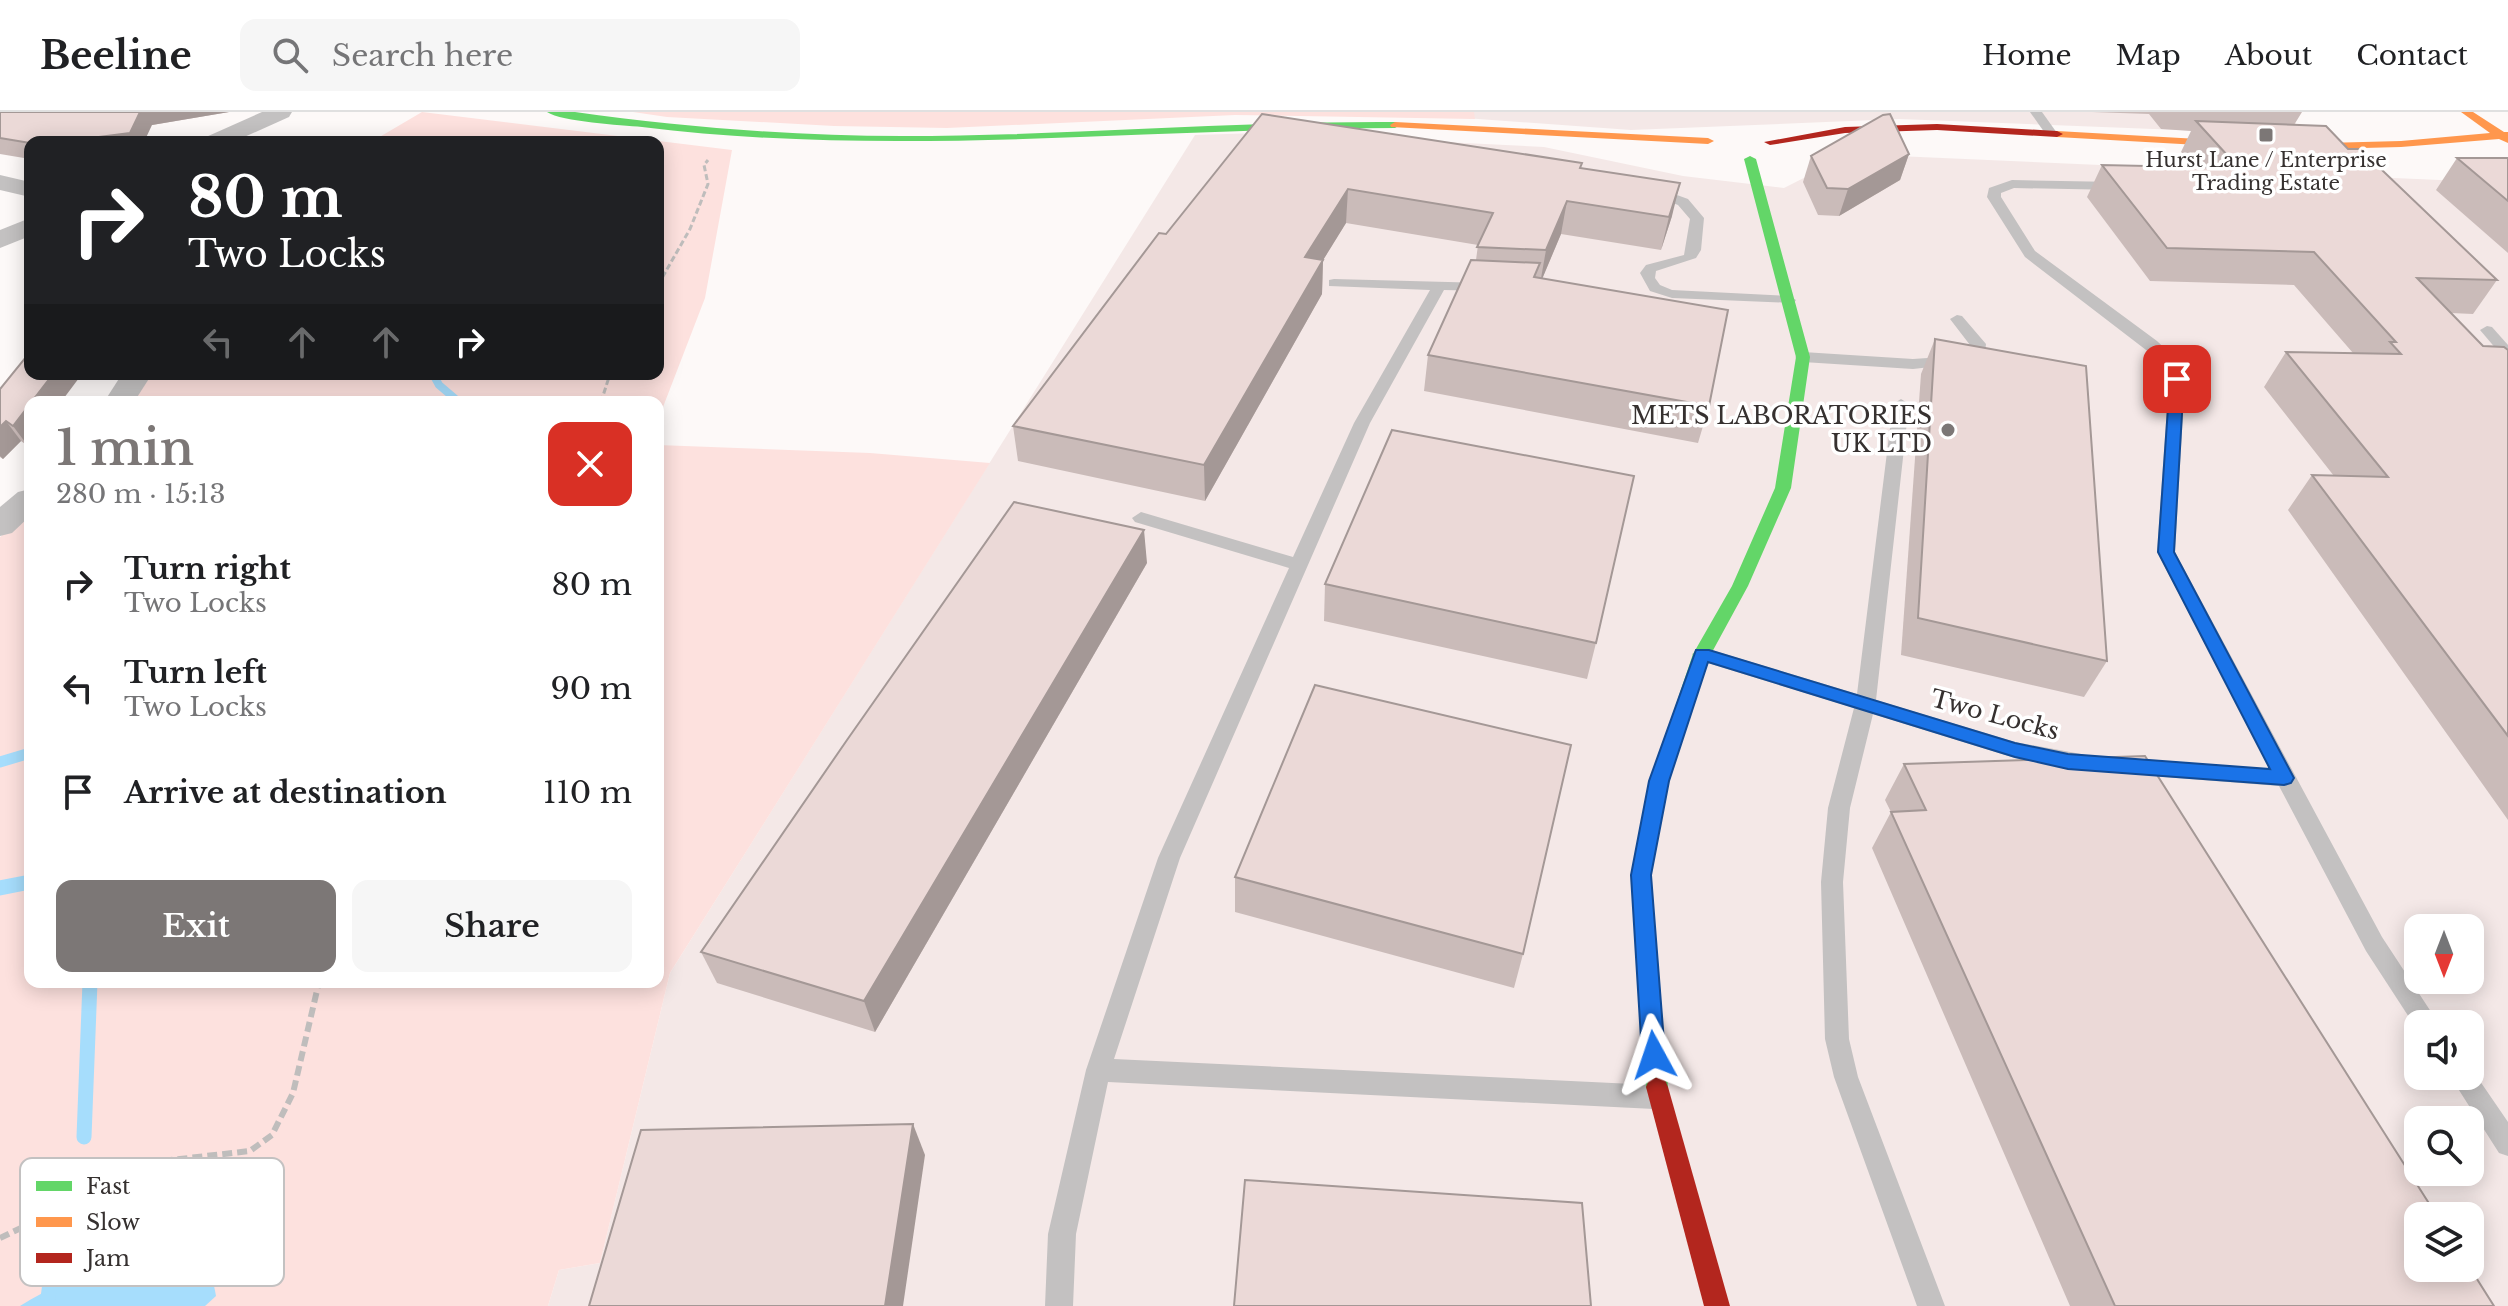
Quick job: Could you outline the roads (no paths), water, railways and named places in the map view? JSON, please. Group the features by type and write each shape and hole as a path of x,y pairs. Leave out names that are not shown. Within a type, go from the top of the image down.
{"main road":[{"path":"552,112 727,134 827,139 952,139 1228,126 1387,123 1708,141"},
{"path":"2466,112 2507,130"},
{"path":"2401,144 2429,133 2441,122"},
{"path":"1708,141 1709,146 1737,158 1772,152 1764,138 1845,130 1937,127 2449,159"},
{"path":"1708,141 1712,135 1728,130"},
{"path":"2287,147 2401,144 2507,130"},
{"path":"1717,1306 1658,1097 1641,875 1659,781 1702,654 1740,586 1783,488 1803,357 1789,300 1737,158"}],"street":[{"path":"227,136 281,112"},
{"path":"0,182 24,188"},
{"path":"0,240 24,229"},
{"path":"0,525 24,504"}],"lane":[{"path":"2036,112 2051,133"},
{"path":"2130,187 2012,184 2000,186 1994,191 1994,197 2030,254 2152,344 2170,361 2177,379 2166,552 2374,944 2418,1010"},
{"path":"1635,185 1683,202 1697,218 1694,250 1689,258 1651,268 1647,273 1649,283 1658,290 1672,294 1789,300"},
{"path":"1334,283 1501,288"},
{"path":"1059,1306 1062,1234 1098,1070 1169,858 1362,423 1440,285"},
{"path":"1803,357 1881,362 1979,358 1978,344 1957,319"},
{"path":"2487,330 2508,354"},
{"path":"1901,404 1865,706 1839,808 1832,882 1837,1039 1846,1077 1931,1306"},
{"path":"1141,518 1299,565"},
{"name":"Two Locks","path":"1702,654 2015,750 2068,761 2284,778"},
{"path":"1098,1070 1658,1097"},
{"path":"2471,1090 2508,1144"}],"water":[{"path":"57,1286 214,1286 216,1296 205,1306 20,1306"}],"waterway":[{"path":"436,380 452,396"},
{"path":"0,762 24,755"},
{"path":"0,888 24,883"},
{"path":"84,1137 90,988"},
{"path":"47,1306 50,1286"}],"place":[{"name":"Hurst Lane / Enterprise Trading Estate","path":"2266,135"},
{"name":"METS LABORATORIES UK LTD","path":"1948,430"}]}
